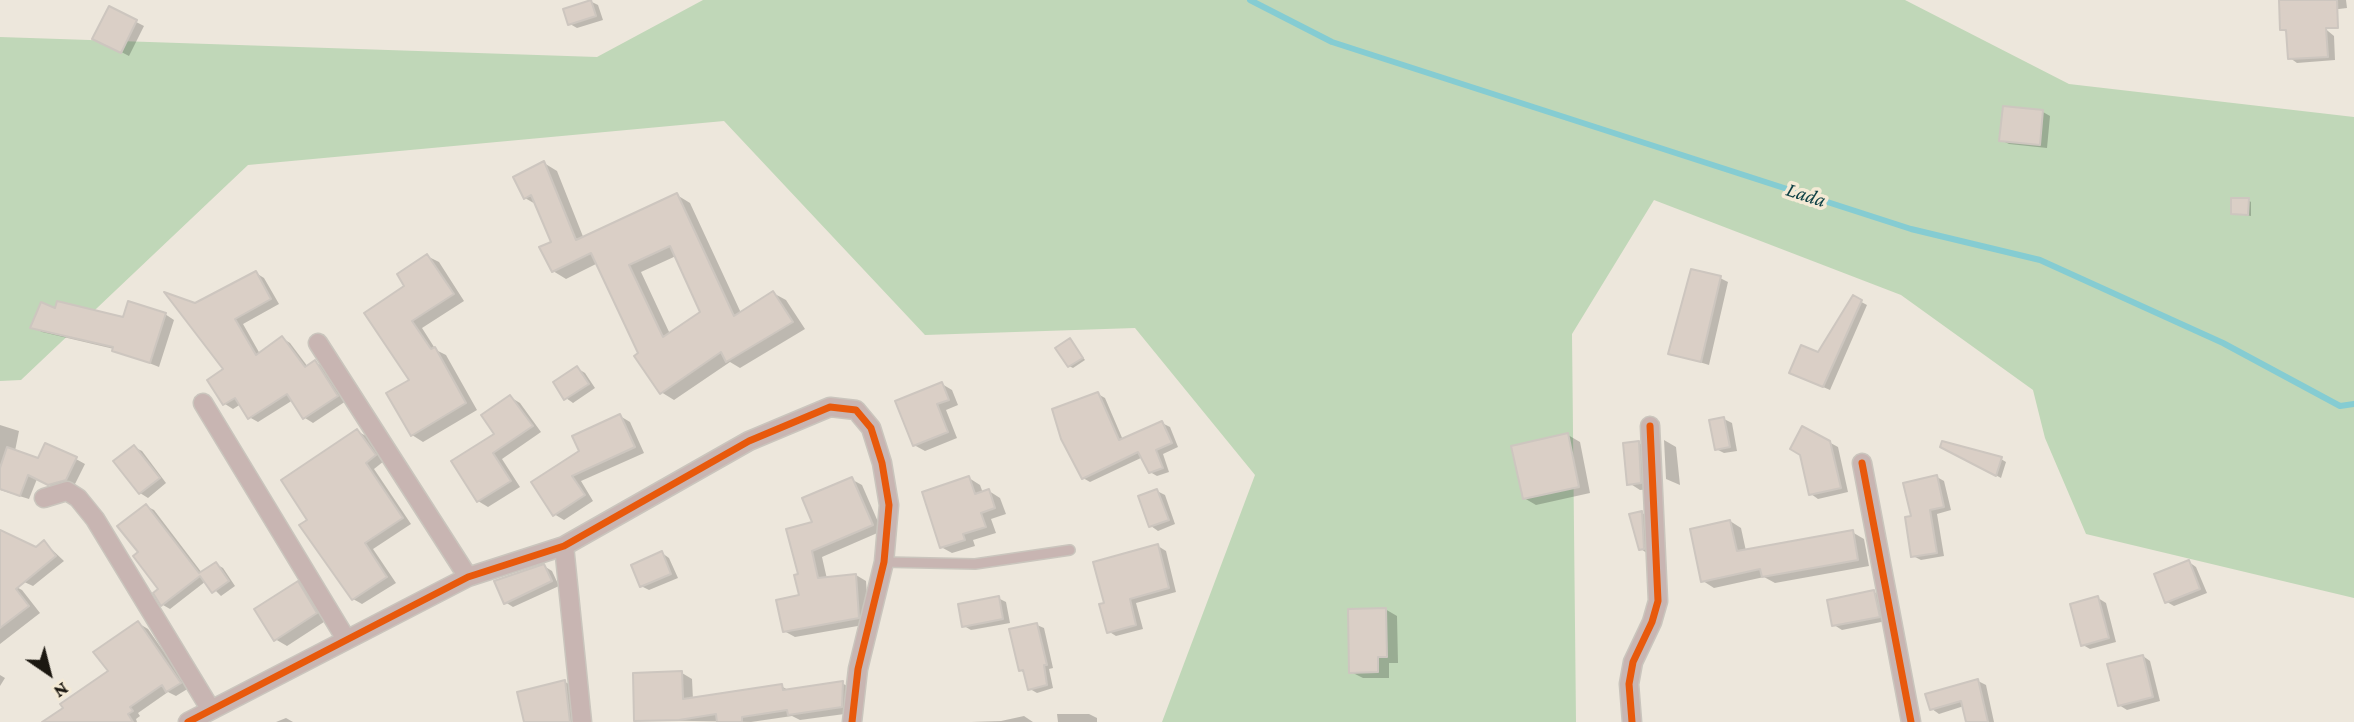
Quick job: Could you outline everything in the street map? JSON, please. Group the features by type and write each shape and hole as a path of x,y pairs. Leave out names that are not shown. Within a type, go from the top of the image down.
{"street":[{"path":"318,343 468,577"},
{"path":"203,403 346,639"},
{"path":"188,722 468,577 564,546 749,441 830,407 856,410 871,428 882,463 889,505 884,562 858,669 852,722"},
{"path":"1632,722 1629,684 1633,662 1652,622 1658,601 1650,426"},
{"path":"1862,463 1911,722"},
{"path":"44,498 66,491 86,509 211,710"},
{"path":"564,546 582,722"}],"lane":[{"path":"884,562 975,564 1070,550"}],"green space":[{"path":"703,0 1905,0 2069,84 2354,117 2354,598 2086,534 2045,438 2033,390 1901,295 1654,200 1572,334 1576,722 1162,722 1255,475 1135,328 925,335 724,121 248,165 21,380 0,381 0,37 597,57"}],"building":[{"path":"591,0 596,16 568,25 563,9"},
{"path":"2279,0 2337,0 2338,28 2326,28 2328,57 2288,59 2286,30 2280,30"},
{"path":"109,6 137,20 121,53 92,39"},
{"path":"2003,106 2043,110 2040,145 1999,141"},
{"path":"544,161 576,240 677,193 734,316 773,291 793,322 726,362 721,352 660,394 634,356 638,353 591,253 552,272 539,247 551,242 531,195 524,199 513,177","holes":["670,246 700,312 663,337 629,265"]},
{"path":"2231,198 2249,198 2248,215 2231,214"},
{"path":"427,254 454,294 412,321 431,349 435,347 466,403 411,436 386,393 409,380 364,313 404,286 397,274"},
{"path":"1691,269 1721,276 1701,362 1668,354"},
{"path":"256,271 271,299 235,319 256,355 282,336 305,367 315,360 338,396 303,419 287,394 248,419 235,398 223,405 207,380 223,369 164,292 195,303"},
{"path":"1853,295 1862,300 1823,387 1789,373 1801,345 1818,352"},
{"path":"57,301 123,317 128,301 166,313 150,363 112,351 113,347 30,328 41,302 55,308"},
{"path":"1070,338 1083,358 1068,367 1055,348"},
{"path":"577,366 589,384 564,400 553,382"},
{"path":"942,382 949,400 937,404 948,432 913,446 895,401"},
{"path":"1098,392 1119,440 1162,421 1172,443 1156,450 1163,468 1149,473 1138,452 1082,479 1061,439 1052,409"},
{"path":"510,395 533,426 493,453 511,481 477,502 451,461 494,434 481,415"},
{"path":"620,414 635,447 572,476 585,495 553,516 531,482 579,451 572,436"},
{"path":"1724,417 1730,447 1715,450 1709,420"},
{"path":"1802,426 1830,441 1841,488 1809,495 1800,455 1790,449"},
{"path":"357,429 376,455 366,463 403,518 365,543 387,577 352,600 299,525 307,520 281,480"},
{"path":"1568,433 1579,487 1523,499 1511,446"},
{"path":"1639,441 1641,483 1627,485 1623,443"},
{"path":"1942,441 2002,457 1996,476 1940,447"},
{"path":"45,443 77,457 66,480 48,485 28,475 20,496 0,489 0,468 7,447 38,458"},
{"path":"134,445 160,478 139,494 113,461"},
{"path":"1937,475 1944,507 1930,510 1937,553 1911,557 1905,517 1911,516 1903,483"},
{"path":"969,476 975,494 989,489 995,508 981,513 986,527 963,534 965,540 940,548 922,492"},
{"path":"852,477 873,525 812,551 818,578 856,574 859,618 783,632 776,600 799,595 794,575 798,574 786,529 812,522 802,498"},
{"path":"1157,489 1169,520 1149,527 1138,496"},
{"path":"146,504 199,573 216,562 229,581 212,593 200,576 161,606 153,593 158,589 133,556 138,552 117,526"},
{"path":"1642,511 1644,549 1639,550 1629,514"},
{"path":"1730,520 1737,551 1853,530 1858,560 1762,577 1760,569 1701,582 1690,529"},
{"path":"0,530 36,547 44,540 56,556 16,589 29,606 0,628"},
{"path":"1158,544 1169,588 1130,599 1136,625 1107,633 1099,604 1104,603 1093,562"},
{"path":"662,551 671,574 640,587 631,565"},
{"path":"2189,560 2200,589 2165,603 2154,574"},
{"path":"544,564 552,581 504,604 494,581"},
{"path":"298,581 317,613 274,641 254,609"},
{"path":"1874,590 1880,617 1832,626 1827,600"},
{"path":"999,596 1003,619 962,627 958,604"},
{"path":"2098,596 2109,638 2081,646 2070,604"},
{"path":"1386,608 1387,657 1378,657 1378,672 1349,673 1348,609"},
{"path":"138,621 181,683 166,692 162,685 130,707 133,711 128,714 133,722 42,722 63,708 60,704 108,671 93,652"},
{"path":"1037,623 1047,665 1044,665 1047,685 1028,690 1023,670 1019,671 1009,629"},
{"path":"2143,655 2153,697 2118,706 2107,664"},
{"path":"682,671 683,699 782,684 783,690 843,681 842,707 788,715 787,710 742,717 742,722 717,722 716,714 679,720 634,721 633,673"},
{"path":"1978,679 1988,722 1966,722 1961,701 1930,710 1925,694"},
{"path":"565,680 570,722 524,722 517,692"}],"waterway":[{"name":"Lada","path":"1250,0 1332,42 1911,229 2040,260 2223,343 2340,406 2354,404"}],"cycle path":[{"path":"188,722 468,577 564,546 749,441 830,407 856,410 871,428 882,463 889,505 884,562 858,669 852,722"},
{"path":"1632,722 1629,684 1633,662 1652,622 1658,601 1650,426"},
{"path":"1862,463 1911,722"}]}
